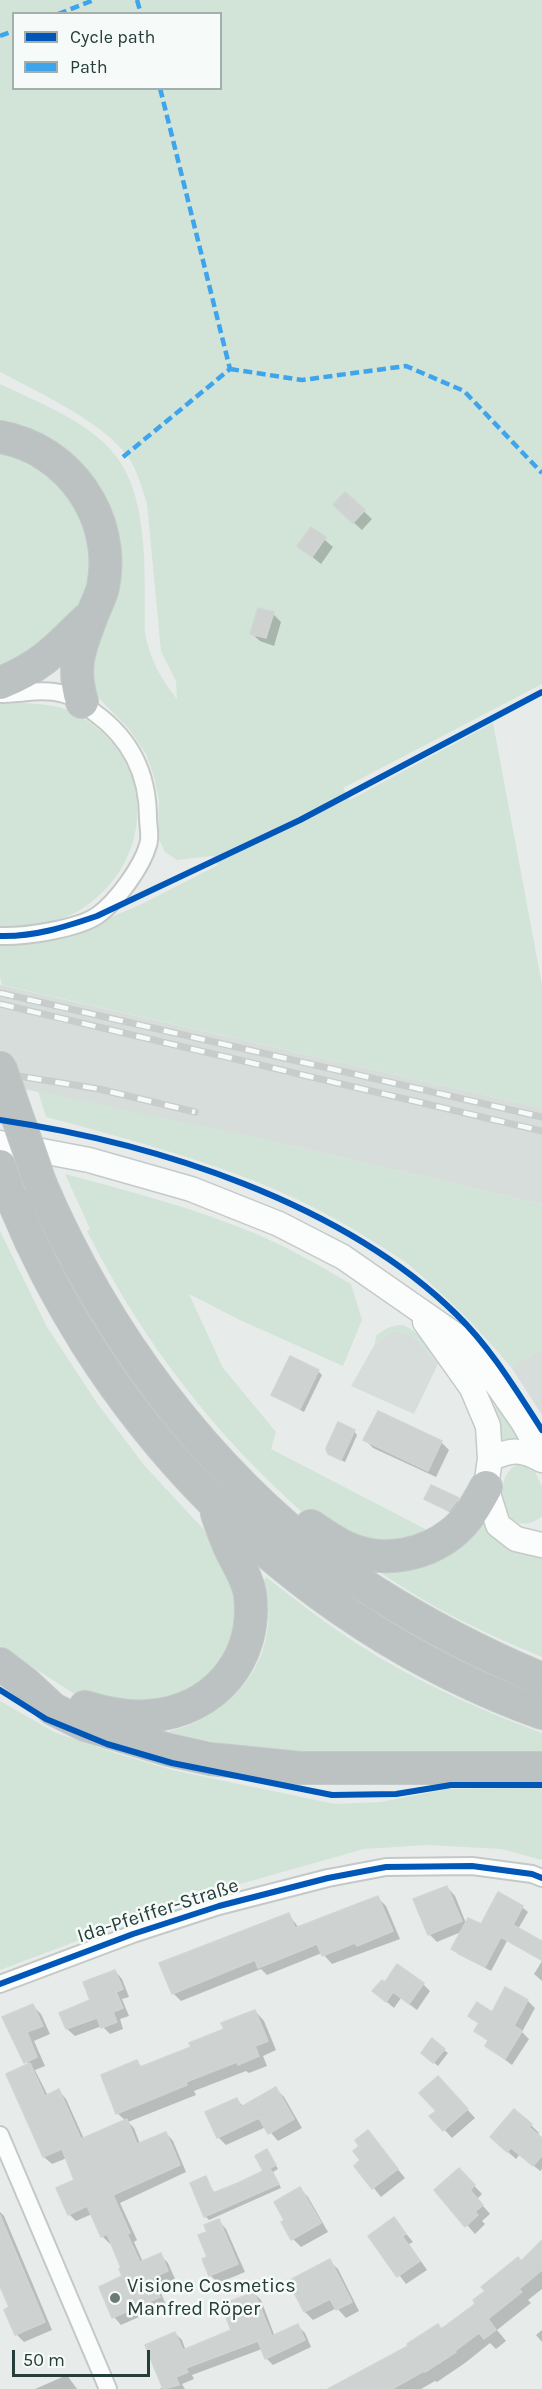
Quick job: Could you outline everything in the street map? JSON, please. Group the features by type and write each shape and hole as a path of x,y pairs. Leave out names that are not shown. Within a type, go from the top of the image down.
{"highway":[{"path":"0,437 38,449 54,459 76,481 94,509 101,527 106,568 103,590 76,666 77,684 82,702"},
{"path":"0,683 23,674 49,657 93,613"},
{"path":"0,1067 40,1185 84,1275 134,1357 200,1441 237,1481 284,1525 335,1567 419,1621 487,1656 542,1679"},
{"path":"2,1171 38,1255 70,1314 112,1381 164,1450 214,1504 265,1552 357,1620 396,1645 470,1684 542,1713"},
{"path":"237,1481 338,1544 356,1552 375,1556 402,1556 430,1547 451,1534 469,1515 488,1473"},
{"path":"25,1683 87,1707 116,1714 147,1717 188,1708 222,1684 235,1668 244,1648 250,1626 251,1608 243,1570 230,1549 214,1504"},
{"path":"0,1664 25,1683 53,1710 85,1725 168,1750 210,1759 300,1768 542,1768"}],"main road":[{"path":"0,1143 88,1160 192,1189 279,1224 343,1257 461,1339 517,1414 542,1455"},
{"path":"415,1308 472,1388 488,1426 488,1473 498,1525 507,1534 536,1540"},
{"path":"488,1473 504,1453 520,1451 542,1460"}],"street":[{"path":"0,694 41,691 63,694 82,702 121,735 141,768 148,802 149,844 130,880 97,916 67,927 31,934 0,936"},
{"name":"Ida-Pfeiffer-Straße","path":"0,1984 133,1934 219,1906 328,1878 386,1867 472,1866 542,1878"},
{"path":"0,2135 108,2389"}],"shaded area":[{"path":"0,985 542,1108 542,1204 271,1141 0,1084"},
{"path":"392,1331 409,1334 438,1364 414,1414 351,1386 375,1344"},
{"path":"542,1349 542,1415 511,1367"}],"green space":[{"path":"0,0 542,0 542,684 343,788 350,800 493,723 542,985 542,1108 2,985 0,943 37,942 74,933 142,904 218,865 213,856 177,860 165,852 158,837 159,801 154,776 146,754 129,729 93,692 85,677 115,535 0,423 0,384 86,428 110,449 123,467 133,488 139,511 144,562 147,642 156,668 177,699 176,681 161,651 147,504 137,473 117,444 87,420 51,398 0,372"},
{"path":"0,451 56,478 85,523 90,551 90,574 85,596 72,622 0,675"},
{"path":"0,704 48,705 68,710 101,732 121,755 133,781 137,809 134,837 124,864 106,889 80,910 61,919 31,926 0,927"},
{"path":"38,1091 271,1141 542,1204 542,1349 511,1367 462,1313 408,1264 332,1217 293,1198 213,1166 46,1117"},
{"path":"65,1174 176,1205 241,1228 283,1246 351,1284 362,1320 343,1366 240,1320 189,1294 223,1368 276,1432 271,1449 431,1532 447,1521 468,1492 474,1475 477,1438 466,1402 450,1377 417,1340 409,1334 392,1331 375,1344 376,1336 387,1328 397,1325 410,1328 421,1337 455,1376 472,1403 480,1427 482,1466 472,1497 459,1516 441,1531 420,1542 401,1547 382,1548 345,1540 324,1529 305,1514 242,1454 191,1395 168,1364 105,1266 87,1231 90,1229"},
{"path":"0,1231 47,1327 97,1403 144,1465 208,1534 231,1568 245,1600 216,1681 128,1710 73,1693 0,1646"},
{"path":"492,1405 497,1407 524,1438 522,1442 514,1439 501,1444"},
{"path":"521,1463 532,1465 542,1487 542,1516 529,1523 518,1522 510,1516 504,1506 502,1493 504,1481 510,1470"},
{"path":"481,1512 542,1551 542,1657 457,1618 377,1570"},
{"path":"266,1577 334,1628 391,1664 465,1702 542,1733 542,1753 401,1754 308,1751 262,1748 169,1734 170,1731 209,1716 240,1689 253,1672 262,1653 267,1633 268,1608 264,1580"},
{"path":"0,1701 56,1733 115,1753 172,1770 335,1804 381,1802 447,1789 542,1788 542,1860 501,1849 428,1845 364,1849 194,1897 0,1970"}],"building":[{"path":"345,492 365,510 353,523 333,505"},
{"path":"311,527 326,537 312,557 297,546"},
{"path":"258,608 274,612 266,638 250,634"},
{"path":"290,1356 319,1370 300,1409 271,1395"},
{"path":"378,1411 442,1441 428,1471 363,1440"},
{"path":"338,1422 355,1430 341,1460 328,1454 326,1448"},
{"path":"431,1485 459,1498 449,1511 424,1499"},
{"path":"447,1886 462,1921 428,1935 413,1899"},
{"path":"498,1892 523,1906 513,1925 542,1941 542,1960 501,1937 485,1967 451,1949 468,1918 481,1924"},
{"path":"378,1896 393,1931 357,1946 355,1943 322,1956 317,1944 258,1968 255,1960 172,1994 159,1963 289,1913 295,1928"},
{"path":"397,1964 424,1983 409,2004 393,1992 386,2002 372,1991 382,1980 385,1982"},
{"path":"115,1970 123,1989 116,1992 123,2008 113,2012 117,2022 101,2028 97,2018 66,2029 59,2013 90,2000 83,1982"},
{"path":"505,1987 528,2000 514,2026 522,2031 505,2059 485,2046 488,2040 474,2031 479,2023 468,2016 477,2002 492,2012"},
{"path":"33,2004 43,2026 27,2032 37,2057 24,2063 2,2017"},
{"path":"255,2010 268,2041 255,2046 259,2056 186,2082 187,2085 116,2114 101,2075 137,2060 140,2067 191,2047 189,2043 224,2029 221,2023"},
{"path":"432,2038 445,2049 433,2063 421,2053"},
{"path":"30,2063 45,2096 59,2089 81,2139 127,2119 137,2144 166,2132 180,2165 113,2195 140,2262 161,2253 168,2271 152,2278 160,2297 112,2318 99,2287 122,2276 107,2234 101,2237 87,2206 68,2215 56,2188 74,2180 62,2149 43,2157 6,2074"},
{"path":"438,2076 468,2109 443,2131 429,2116 436,2111 419,2093"},
{"path":"276,2087 294,2119 268,2134 259,2118 217,2138 205,2112 237,2098 241,2107"},
{"path":"514,2109 532,2124 529,2127 542,2138 542,2156 533,2166 511,2148 507,2152 490,2137"},
{"path":"368,2130 398,2169 372,2189 354,2166 360,2160 353,2151 359,2146 355,2140"},
{"path":"267,2149 276,2165 270,2168 279,2184 204,2217 190,2183 206,2176 213,2193 238,2183 263,2171 255,2156"},
{"path":"459,2168 475,2185 470,2190 483,2205 475,2212 478,2215 465,2227 434,2190"},
{"path":"300,2187 321,2223 291,2240 274,2202"},
{"path":"0,2215 45,2322 15,2335 4,2310 9,2307 0,2286"},
{"path":"394,2217 406,2234 402,2236 420,2261 397,2277 368,2236"},
{"path":"219,2219 238,2264 209,2276 202,2259 207,2257 198,2235 207,2232 204,2225"},
{"path":"542,2240 542,2270 519,2289 522,2292 488,2319 496,2330 484,2339 479,2333 456,2352 425,2372 392,2389 328,2389 408,2346 407,2344 438,2324 441,2329 475,2304 473,2300 485,2291 481,2287 518,2257 521,2261"},
{"path":"330,2259 352,2302 336,2310 330,2299 304,2312 288,2281"},
{"path":"254,2292 272,2336 298,2324 305,2340 265,2359 258,2341 186,2368 188,2372 176,2377 179,2385 163,2389 145,2345 175,2332 183,2350 231,2330 221,2305"}],"railway":[{"path":"0,993 542,1117"},
{"path":"0,1004 542,1131"},
{"path":"0,1073 99,1089 195,1112"}],"marked path":[{"path":"63,12 94,0"},
{"path":"137,0 140,12"},
{"path":"0,36 12,32"},
{"path":"123,457 230,369 160,90"},
{"path":"230,369 302,380 406,366 464,391 542,473"}],"cycle path":[{"path":"0,936 37,933 97,916 300,820 542,692"},
{"path":"0,1120 121,1144 182,1162 302,1209 358,1240 410,1274 469,1327 502,1370 542,1430"},
{"path":"0,1690 46,1719 107,1744 172,1763 332,1795 396,1794 451,1785 542,1785"},
{"path":"0,1984 133,1934 219,1906 328,1878 386,1867 472,1866 532,1874 542,1878"}],"place":[{"name":"Visione Cosmetics Manfred Röper","path":"115,2298"}]}
